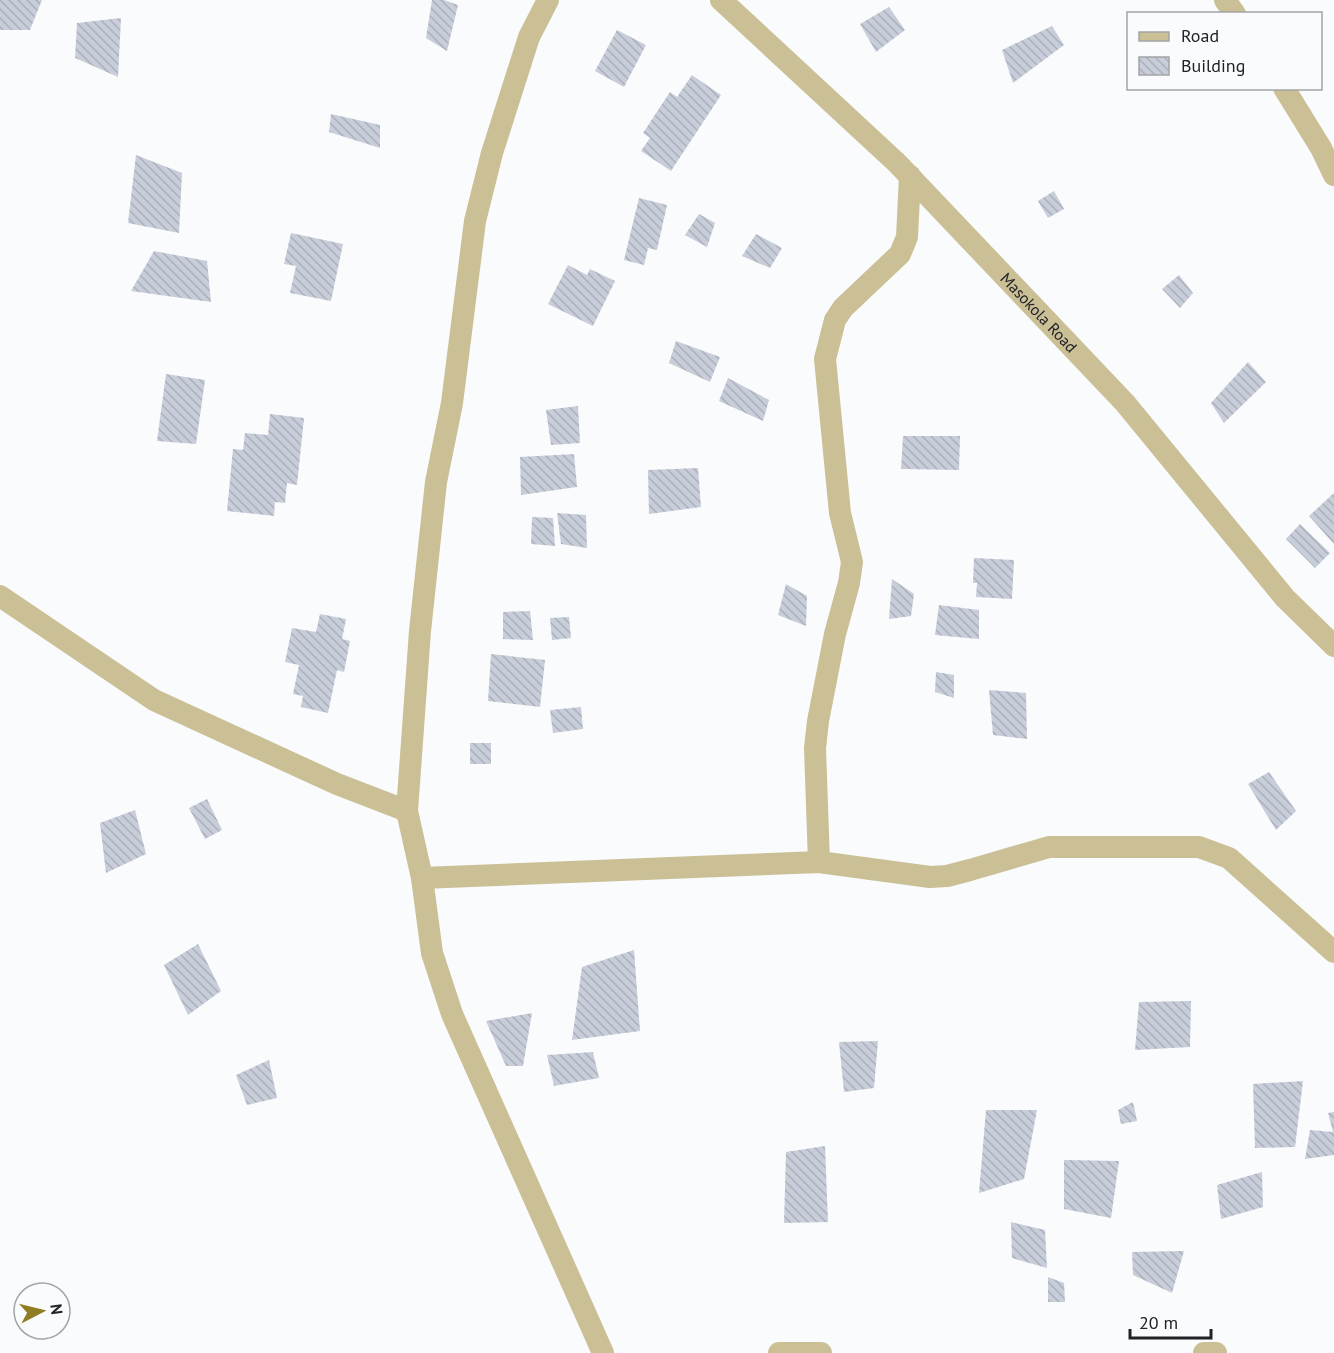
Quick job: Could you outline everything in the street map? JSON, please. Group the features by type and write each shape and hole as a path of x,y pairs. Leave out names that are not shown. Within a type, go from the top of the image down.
{"street":[{"path":"548,0 529,37 492,153 475,221 452,404 436,482 420,631 407,811 422,878 432,953 452,1014 603,1353"},
{"name":"Masokola Road","path":"721,0 910,176 1125,404 1285,598 1334,646"},
{"path":"1285,90 1321,148 1334,175"},
{"path":"819,862 815,748 818,721 852,562 840,513 825,359 835,320 843,308 900,254 907,237 910,176"},
{"path":"0,596 154,700 327,780 407,811"},
{"path":"422,878 819,862 930,877 947,876 1049,847 1199,847 1229,858 1334,952"},
{"path":"779,1353 822,1353"},
{"path":"1204,1353 1216,1353"}],"building":[{"path":"0,0 42,0 30,30 0,30"},
{"path":"432,0 444,0 458,5 447,51 426,38"},
{"path":"889,7 905,30 876,52 860,24"},
{"path":"121,18 118,77 75,58 77,23"},
{"path":"1052,26 1064,45 1013,83 1002,50"},
{"path":"617,30 646,45 624,87 595,71"},
{"path":"692,75 721,95 671,171 641,151 650,138 643,133 670,92 677,97"},
{"path":"331,114 380,125 380,148 329,132"},
{"path":"136,155 182,173 179,233 128,223"},
{"path":"1054,191 1064,209 1048,218 1038,201"},
{"path":"639,198 667,205 657,250 648,248 644,265 624,260"},
{"path":"699,214 715,223 707,247 685,235"},
{"path":"291,233 343,244 331,301 290,293 296,266 284,264"},
{"path":"756,234 782,248 770,268 742,256"},
{"path":"154,251 207,261 211,302 131,291"},
{"path":"568,265 587,275 590,269 615,281 593,326 548,304"},
{"path":"1179,275 1193,293 1180,308 1162,289"},
{"path":"676,341 720,357 710,382 669,363"},
{"path":"1248,362 1266,382 1224,423 1211,403"},
{"path":"166,374 205,380 196,444 157,441"},
{"path":"728,378 769,400 763,421 719,401"},
{"path":"578,406 580,443 551,445 546,410"},
{"path":"270,414 304,418 297,485 287,483 285,503 275,502 274,516 227,511 233,449 243,450 245,433 268,435"},
{"path":"903,436 960,436 959,470 901,469"},
{"path":"574,454 577,487 521,495 520,457"},
{"path":"698,468 701,507 649,514 648,470"},
{"path":"1334,493 1334,544 1309,516"},
{"path":"557,513 586,515 587,548 561,544"},
{"path":"532,517 553,518 555,546 531,544"},
{"path":"1300,524 1330,553 1315,568 1286,539"},
{"path":"974,558 1014,560 1012,599 976,597 977,583 973,583"},
{"path":"892,579 914,594 911,616 889,619"},
{"path":"786,584 807,596 806,626 778,615"},
{"path":"939,605 979,610 979,639 935,635"},
{"path":"530,611 533,640 503,639 503,612"},
{"path":"320,614 346,619 342,639 350,641 344,672 337,670 328,713 301,707 303,696 293,694 299,665 285,662 292,628 316,632"},
{"path":"569,617 571,638 552,640 550,618"},
{"path":"491,654 545,660 540,707 488,701"},
{"path":"936,672 954,675 954,698 935,692"},
{"path":"989,690 1026,693 1027,739 993,735"},
{"path":"581,707 583,729 553,733 550,710"},
{"path":"470,743 491,743 491,764 470,764"},
{"path":"1269,772 1296,811 1276,830 1248,784"},
{"path":"207,799 222,830 205,839 189,808"},
{"path":"135,810 146,854 106,873 100,823"},
{"path":"198,944 221,991 188,1015 164,965"},
{"path":"634,950 640,1031 572,1040 582,967"},
{"path":"1191,1001 1190,1047 1135,1050 1139,1002"},
{"path":"532,1013 523,1066 506,1066 486,1021"},
{"path":"878,1041 874,1088 844,1092 839,1042"},
{"path":"593,1052 599,1078 554,1086 547,1055"},
{"path":"269,1060 277,1098 247,1105 236,1075"},
{"path":"1303,1081 1295,1147 1255,1148 1253,1084"},
{"path":"1133,1102 1137,1121 1121,1124 1118,1110"},
{"path":"986,1110 1037,1110 1024,1179 979,1193"},
{"path":"1334,1112 1334,1155 1305,1159 1310,1130 1333,1132 1328,1113"},
{"path":"825,1146 828,1222 784,1223 786,1152"},
{"path":"1064,1160 1119,1161 1111,1218 1064,1209"},
{"path":"1262,1172 1263,1207 1221,1219 1217,1185"},
{"path":"1011,1222 1045,1230 1047,1268 1012,1258"},
{"path":"1184,1251 1172,1293 1133,1275 1132,1252"},
{"path":"1048,1277 1064,1283 1065,1302 1048,1302"}]}
